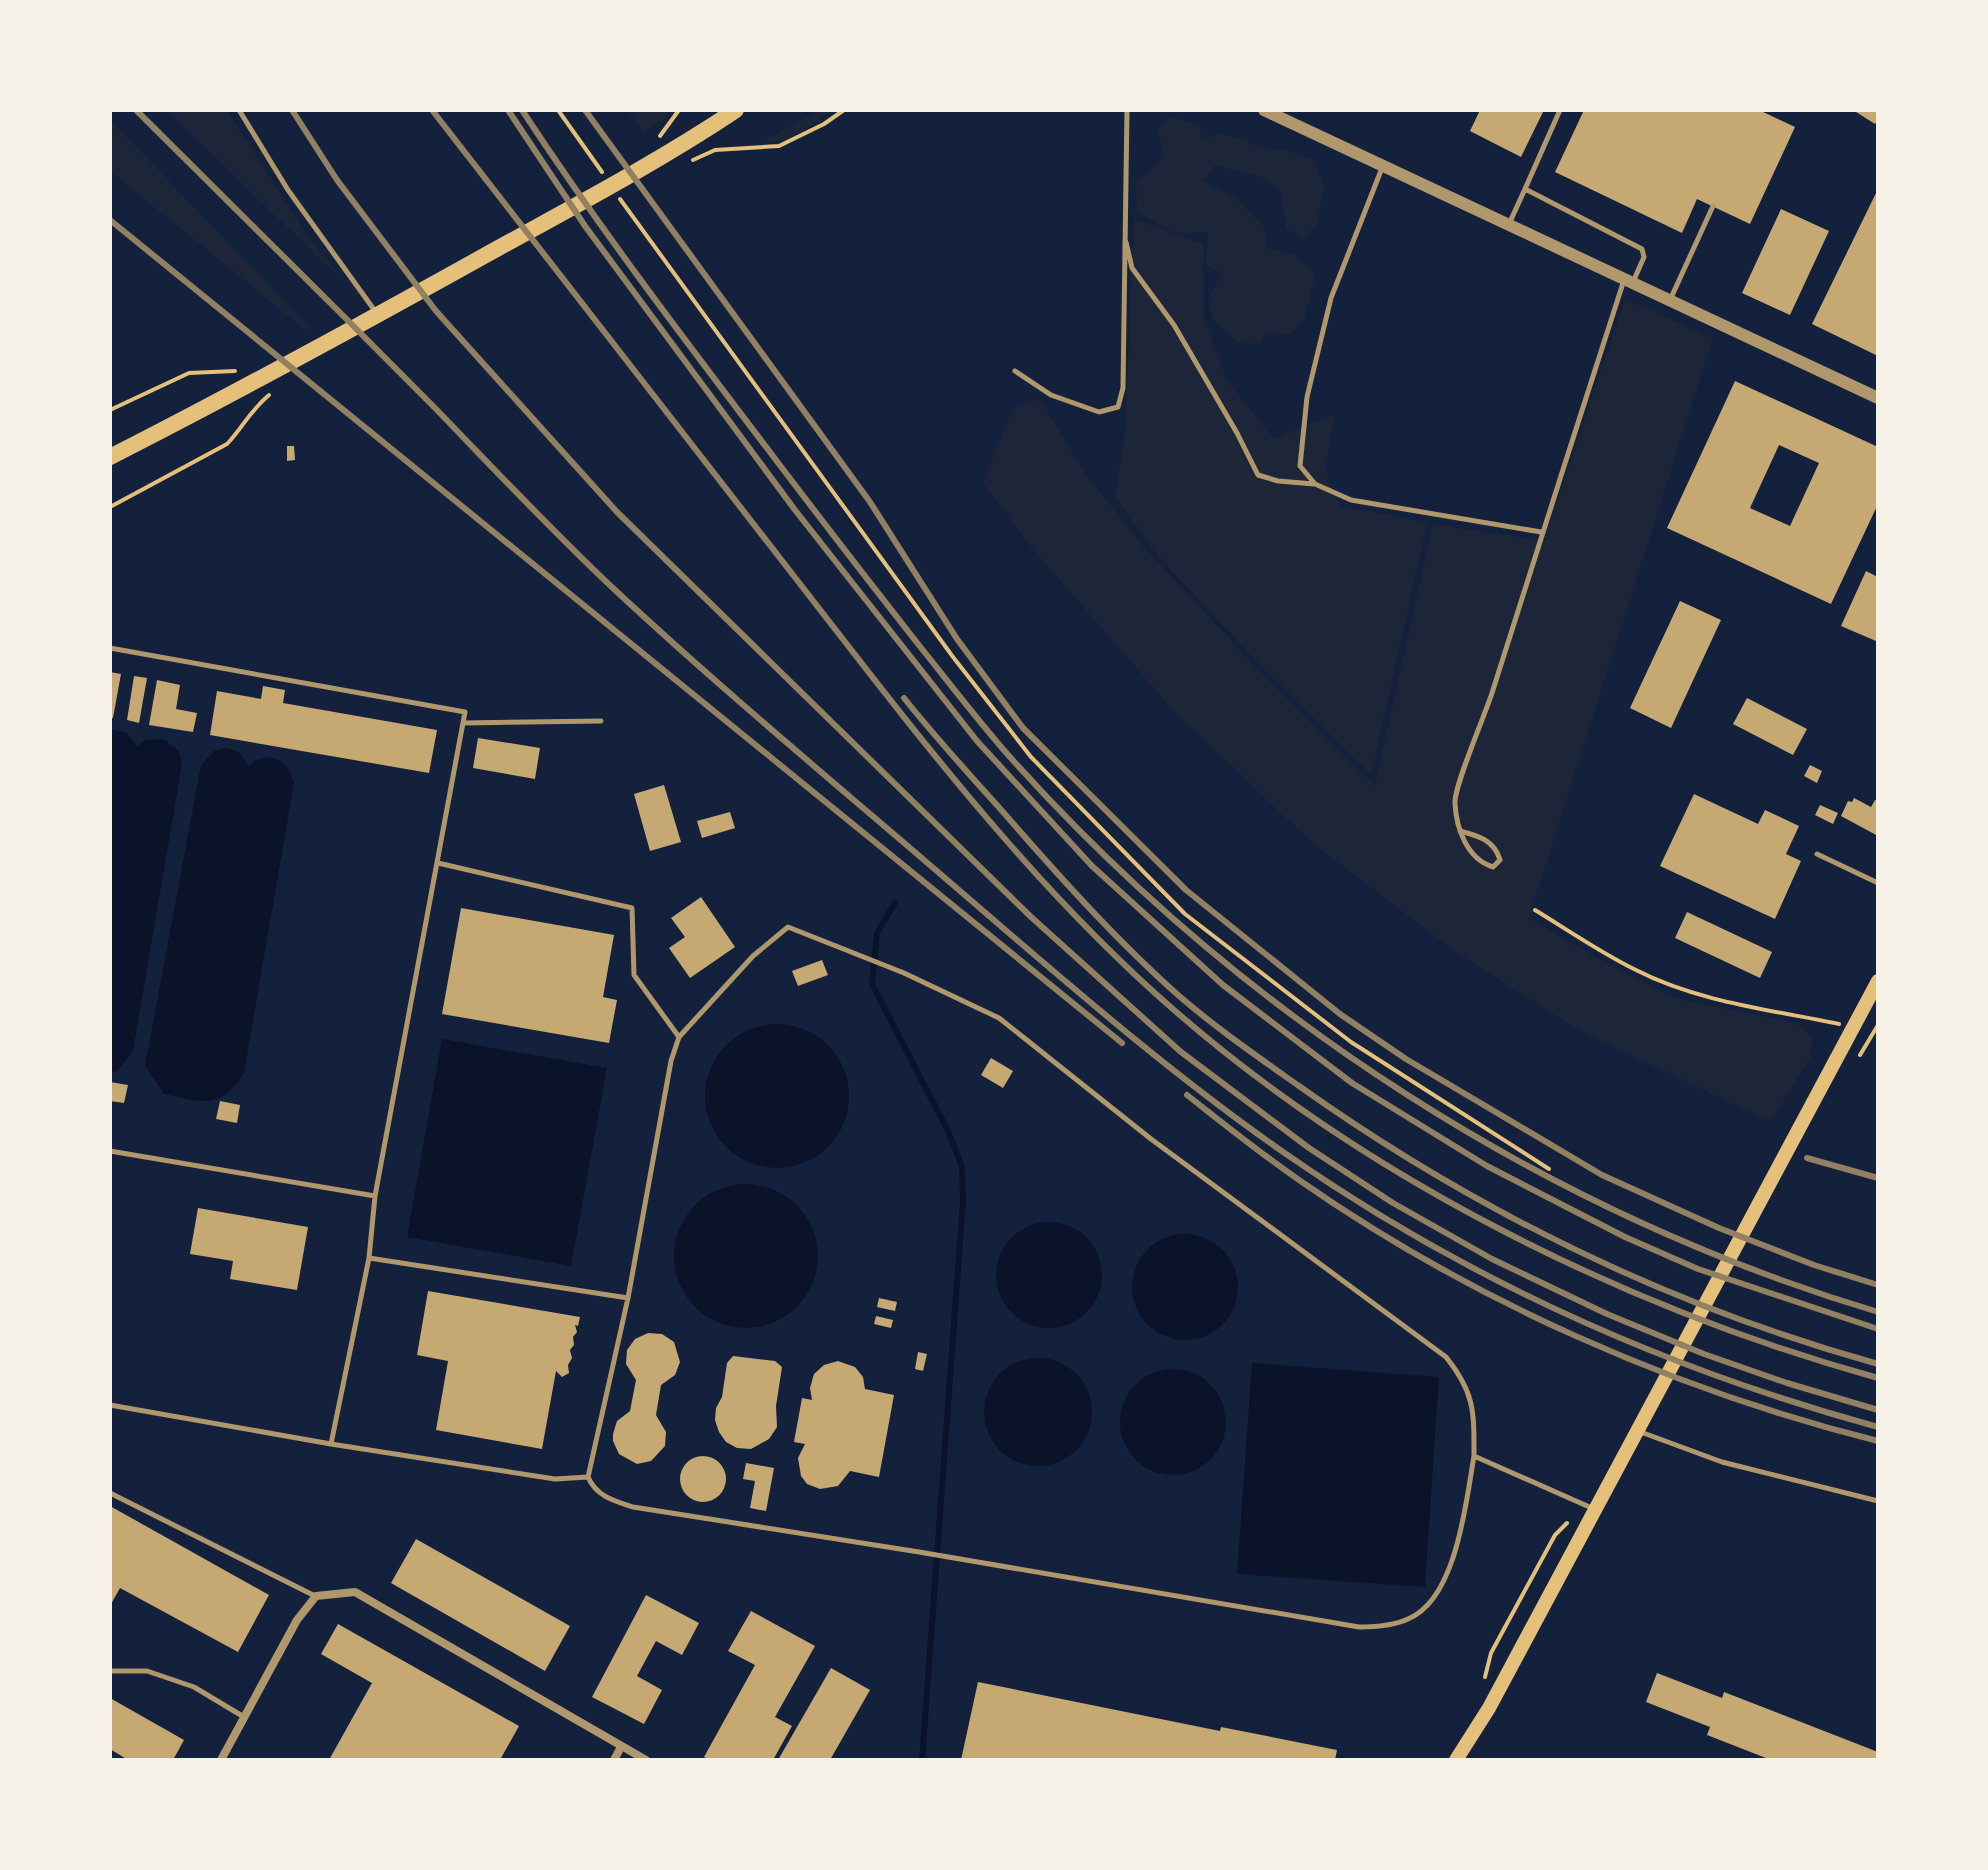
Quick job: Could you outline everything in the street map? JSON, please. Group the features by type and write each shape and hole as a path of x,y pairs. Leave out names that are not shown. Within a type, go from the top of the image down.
{"main road":[{"path":"110,457 250,386 683,144 736,110"},
{"path":"1456,1760 1489,1708 1853,1027 1871,1007 1878,981"}],"street":[{"path":"1264,110 1878,398"},
{"path":"221,1760 297,1620 316,1596 355,1592 646,1760"},
{"path":"614,1760 621,1747"}],"lane":[{"path":"239,110 288,190 378,315"},
{"path":"1015,371 1051,395 1099,412 1118,407 1123,388 1127,110"},
{"path":"1508,225 1560,110"},
{"path":"1315,484 1300,466 1307,397 1331,298 1383,166"},
{"path":"1460,831 1482,837 1496,848 1500,860 1493,867 1483,864 1466,845 1460,831 1454,800 1491,695 1541,532 1628,281 1644,257 1642,249 1525,189"},
{"path":"1669,300 1713,206"},
{"path":"1124,234 1132,268 1174,325 1258,475 1278,481 1315,484 1351,500 1541,532"},
{"path":"110,648 465,712 375,1196 369,1258 331,1444"},
{"path":"463,723 601,721"},
{"path":"1817,854 1878,883"},
{"path":"438,863 632,908 634,975 679,1037"},
{"path":"788,927 904,973 999,1018 1151,1139 1446,1357 1466,1384 1473,1412 1474,1456 1460,1537 1443,1582 1426,1606 1411,1619 1384,1626 1359,1627 633,1507 608,1499 592,1486 588,1477 628,1298 671,1061 679,1037 753,956 788,927"},
{"path":"110,1151 375,1196"},
{"path":"369,1258 628,1298"},
{"path":"110,1405 555,1479 588,1477"},
{"path":"1637,1431 1722,1462 1878,1501"},
{"path":"1474,1456 1595,1509"},
{"path":"110,1493 316,1596"},
{"path":"110,1671 147,1671 194,1687 244,1717"}],"path":[{"path":"558,110 598,166"},
{"path":"660,136 679,110"},
{"path":"692,161 715,150 779,146 824,124 844,110"},
{"path":"622,203 953,657 1031,757 1185,914 1351,1042 1549,1169"},
{"path":"110,410 189,373 235,371"},
{"path":"110,507 227,444 251,411 269,395"},
{"path":"1535,910 1637,971 1678,987 1728,1001 1853,1027"},
{"path":"1485,1679 1491,1653 1555,1535 1567,1523"}],"shaded area":[{"path":"166,110 227,110 310,240 348,286"},
{"path":"627,110 670,110 664,119 644,132"},
{"path":"820,110 834,110 782,140 765,140"},
{"path":"1167,116 1198,124 1204,139 1217,134 1244,138 1257,147 1284,150 1312,159 1325,186 1316,224 1304,240 1286,228 1280,190 1261,177 1215,165 1203,181 1237,199 1264,226 1268,248 1294,255 1316,274 1305,317 1291,334 1267,332 1260,344 1237,342 1212,319 1210,294 1222,274 1206,265 1208,233 1172,232 1137,211 1136,183 1165,156 1158,132"},
{"path":"110,120 310,327 305,330 110,171"},
{"path":"1134,219 1203,244 1203,314 1226,379 1274,439 1335,414 1325,470 1340,506 1427,522 1371,775 1260,665 1157,555 1115,496 1125,433"},
{"path":"1625,299 1713,338 1529,918 1620,971 1677,999 1797,1023 1812,1037 1811,1057 1770,1122 1577,1029 1456,952 1311,842 1173,710 1031,547 983,482 1013,409 1040,399 1085,473 1140,543 1266,678 1375,786 1433,524 1544,541"},
{"path":"110,729 127,733 137,746 144,740 164,739 179,751 182,764 133,1051 117,1071 110,1074"},
{"path":"226,748 239,752 249,766 263,758 277,759 288,768 294,783 244,1073 227,1093 210,1101 200,1101 164,1094 145,1066 201,765 214,751"},
{"path":"777,1024 805,1029 828,1045 844,1068 849,1096 844,1124 828,1147 805,1163 777,1168 749,1163 726,1147 710,1124 705,1096 710,1068 726,1045 749,1029"},
{"path":"442,1039 607,1068 571,1266 407,1237"},
{"path":"746,1184 774,1189 797,1205 813,1228 818,1256 813,1284 797,1307 774,1323 746,1328 718,1323 695,1307 679,1284 674,1256 679,1228 695,1205 718,1189"},
{"path":"1049,1222 1069,1226 1086,1238 1098,1255 1102,1275 1098,1295 1086,1312 1069,1324 1049,1328 1029,1324 1012,1312 1000,1295 996,1275 1000,1255 1012,1238 1029,1226"},
{"path":"1185,1234 1205,1238 1222,1250 1234,1267 1238,1287 1234,1307 1222,1324 1205,1336 1185,1340 1165,1336 1148,1324 1136,1307 1132,1287 1136,1267 1148,1250 1165,1238"},
{"path":"1038,1358 1058,1363 1076,1374 1087,1392 1092,1412 1087,1432 1076,1450 1058,1461 1038,1466 1018,1461 1000,1450 989,1432 984,1412 989,1392 1000,1374 1018,1363"},
{"path":"1252,1363 1439,1377 1425,1587 1237,1574"},
{"path":"1173,1369 1193,1373 1211,1384 1222,1402 1226,1422 1222,1442 1211,1460 1193,1471 1173,1475 1153,1471 1135,1460 1124,1442 1120,1422 1124,1402 1135,1384 1153,1373"}],"building":[{"path":"1480,110 1544,110 1521,157 1470,131"},
{"path":"1584,110 1759,110 1795,127 1750,224 1697,199 1682,233 1555,172"},
{"path":"1853,110 1878,110 1878,119 1875,124"},
{"path":"1878,189 1878,356 1812,324"},
{"path":"1781,209 1829,231 1790,315 1742,293"},
{"path":"1735,381 1878,447 1878,504 1831,604 1667,528","holes":["1779,445 1819,463 1790,526 1750,508"]},
{"path":"287,446 294,446 295,460 287,461"},
{"path":"1866,571 1878,577 1876,641 1841,626"},
{"path":"1680,601 1721,620 1671,728 1630,708"},
{"path":"110,672 121,674 113,718 110,718"},
{"path":"134,676 147,678 139,723 127,720"},
{"path":"157,680 180,685 176,709 197,713 193,732 149,725"},
{"path":"263,686 285,690 283,703 437,730 429,773 210,735 217,691 261,699"},
{"path":"1747,698 1807,729 1793,755 1733,724"},
{"path":"478,738 540,748 535,779 473,768"},
{"path":"1810,765 1822,771 1817,783 1804,776"},
{"path":"664,785 681,842 650,851 634,794"},
{"path":"1694,794 1758,824 1765,810 1799,826 1786,854 1801,861 1775,919 1660,866"},
{"path":"1854,798 1871,807 1875,800 1878,801 1878,836 1841,816 1848,801 1852,802"},
{"path":"1820,805 1838,813 1833,824 1815,815"},
{"path":"730,812 735,828 702,838 697,821"},
{"path":"701,897 735,947 690,978 669,948 685,937 671,918"},
{"path":"461,908 614,935 603,997 617,1000 609,1043 442,1014"},
{"path":"1687,912 1772,952 1760,978 1675,938"},
{"path":"822,960 828,975 798,986 792,971"},
{"path":"991,1058 1013,1071 1003,1088 981,1075"},
{"path":"110,1082 128,1085 124,1103 110,1101"},
{"path":"220,1101 240,1105 237,1123 216,1119"},
{"path":"198,1208 308,1227 297,1290 230,1279 233,1261 190,1254"},
{"path":"428,1291 580,1317 578,1326 575,1325 577,1332 570,1350 569,1373 562,1377 556,1371 542,1449 436,1430 448,1361 417,1355"},
{"path":"879,1298 897,1302 895,1311 877,1307"},
{"path":"876,1316 893,1320 891,1328 874,1324"},
{"path":"648,1333 662,1334 674,1342 680,1362 675,1375 661,1385 656,1415 666,1432 665,1446 651,1461 637,1464 619,1454 613,1434 617,1421 630,1411 636,1380 626,1364 627,1350 635,1339"},
{"path":"918,1352 927,1354 923,1371 915,1369"},
{"path":"733,1356 775,1361 782,1367 776,1406 777,1427 769,1439 751,1449 737,1448 726,1442 715,1420 727,1363"},
{"path":"838,1361 855,1367 863,1377 865,1389 894,1395 879,1477 850,1471 838,1486 820,1489 807,1484 801,1476 798,1458 805,1444 794,1442 802,1398 812,1400 810,1388 814,1374 824,1365"},
{"path":"703,1456 712,1457 719,1463 725,1470 725,1488 719,1495 712,1501 703,1502 694,1501 687,1495 681,1488 680,1479 681,1470 687,1463 694,1457"},
{"path":"746,1463 774,1468 766,1511 750,1508 755,1481 743,1479"},
{"path":"110,1506 269,1595 238,1652 120,1588 110,1606"},
{"path":"416,1539 570,1626 545,1671 391,1583"},
{"path":"646,1595 699,1623 682,1655 656,1641 637,1676 662,1690 644,1724 592,1697"},
{"path":"751,1611 815,1646 775,1717 792,1726 773,1760 710,1760 704,1757 755,1665 728,1651"},
{"path":"338,1624 519,1726 500,1760 329,1760 372,1683 321,1654"},
{"path":"831,1668 870,1690 830,1760 778,1760"},
{"path":"1657,1673 1722,1698 1724,1692 1878,1752 1878,1760 1771,1760 1707,1735 1710,1727 1646,1702"},
{"path":"978,1682 1220,1731 1221,1727 1337,1750 1335,1760 961,1760"},
{"path":"110,1698 184,1740 173,1760 128,1760 110,1749"}],"waterway":[{"path":"895,903 877,933 872,984 948,1131 962,1167 963,1201 922,1760"}],"railway":[{"path":"136,110 615,590 1057,974 1192,1085 1355,1200 1497,1280 1570,1316 1722,1378 1878,1427"},
{"path":"292,110 337,180 436,311 617,512 1030,916 1181,1052 1309,1148 1393,1203 1492,1259 1607,1314 1704,1354 1878,1410"},
{"path":"432,110 925,743 1069,909 1174,1010 1250,1072 1332,1130 1417,1183 1506,1232 1597,1276 1690,1315 1878,1378"},
{"path":"508,110 585,226 795,510 977,741 1092,866 1223,985 1352,1083 1487,1166 1625,1237 1698,1269 1878,1329"},
{"path":"522,110 680,333 976,717 1100,851 1197,939 1299,1020 1406,1094 1518,1161 1635,1220 1755,1270 1878,1312"},
{"path":"585,110 870,502 957,639 1023,728 1186,890 1340,1014 1406,1059 1602,1175 1719,1228 1814,1265 1878,1285"},
{"path":"110,220 1122,1043"},
{"path":"904,698 1045,859 1132,952 1207,1019 1299,1086 1434,1174 1576,1250 1725,1314 1878,1364"},
{"path":"1187,1095 1285,1170 1365,1224 1504,1302 1651,1368 1726,1396 1878,1441"},
{"path":"1807,1158 1878,1178"}]}
